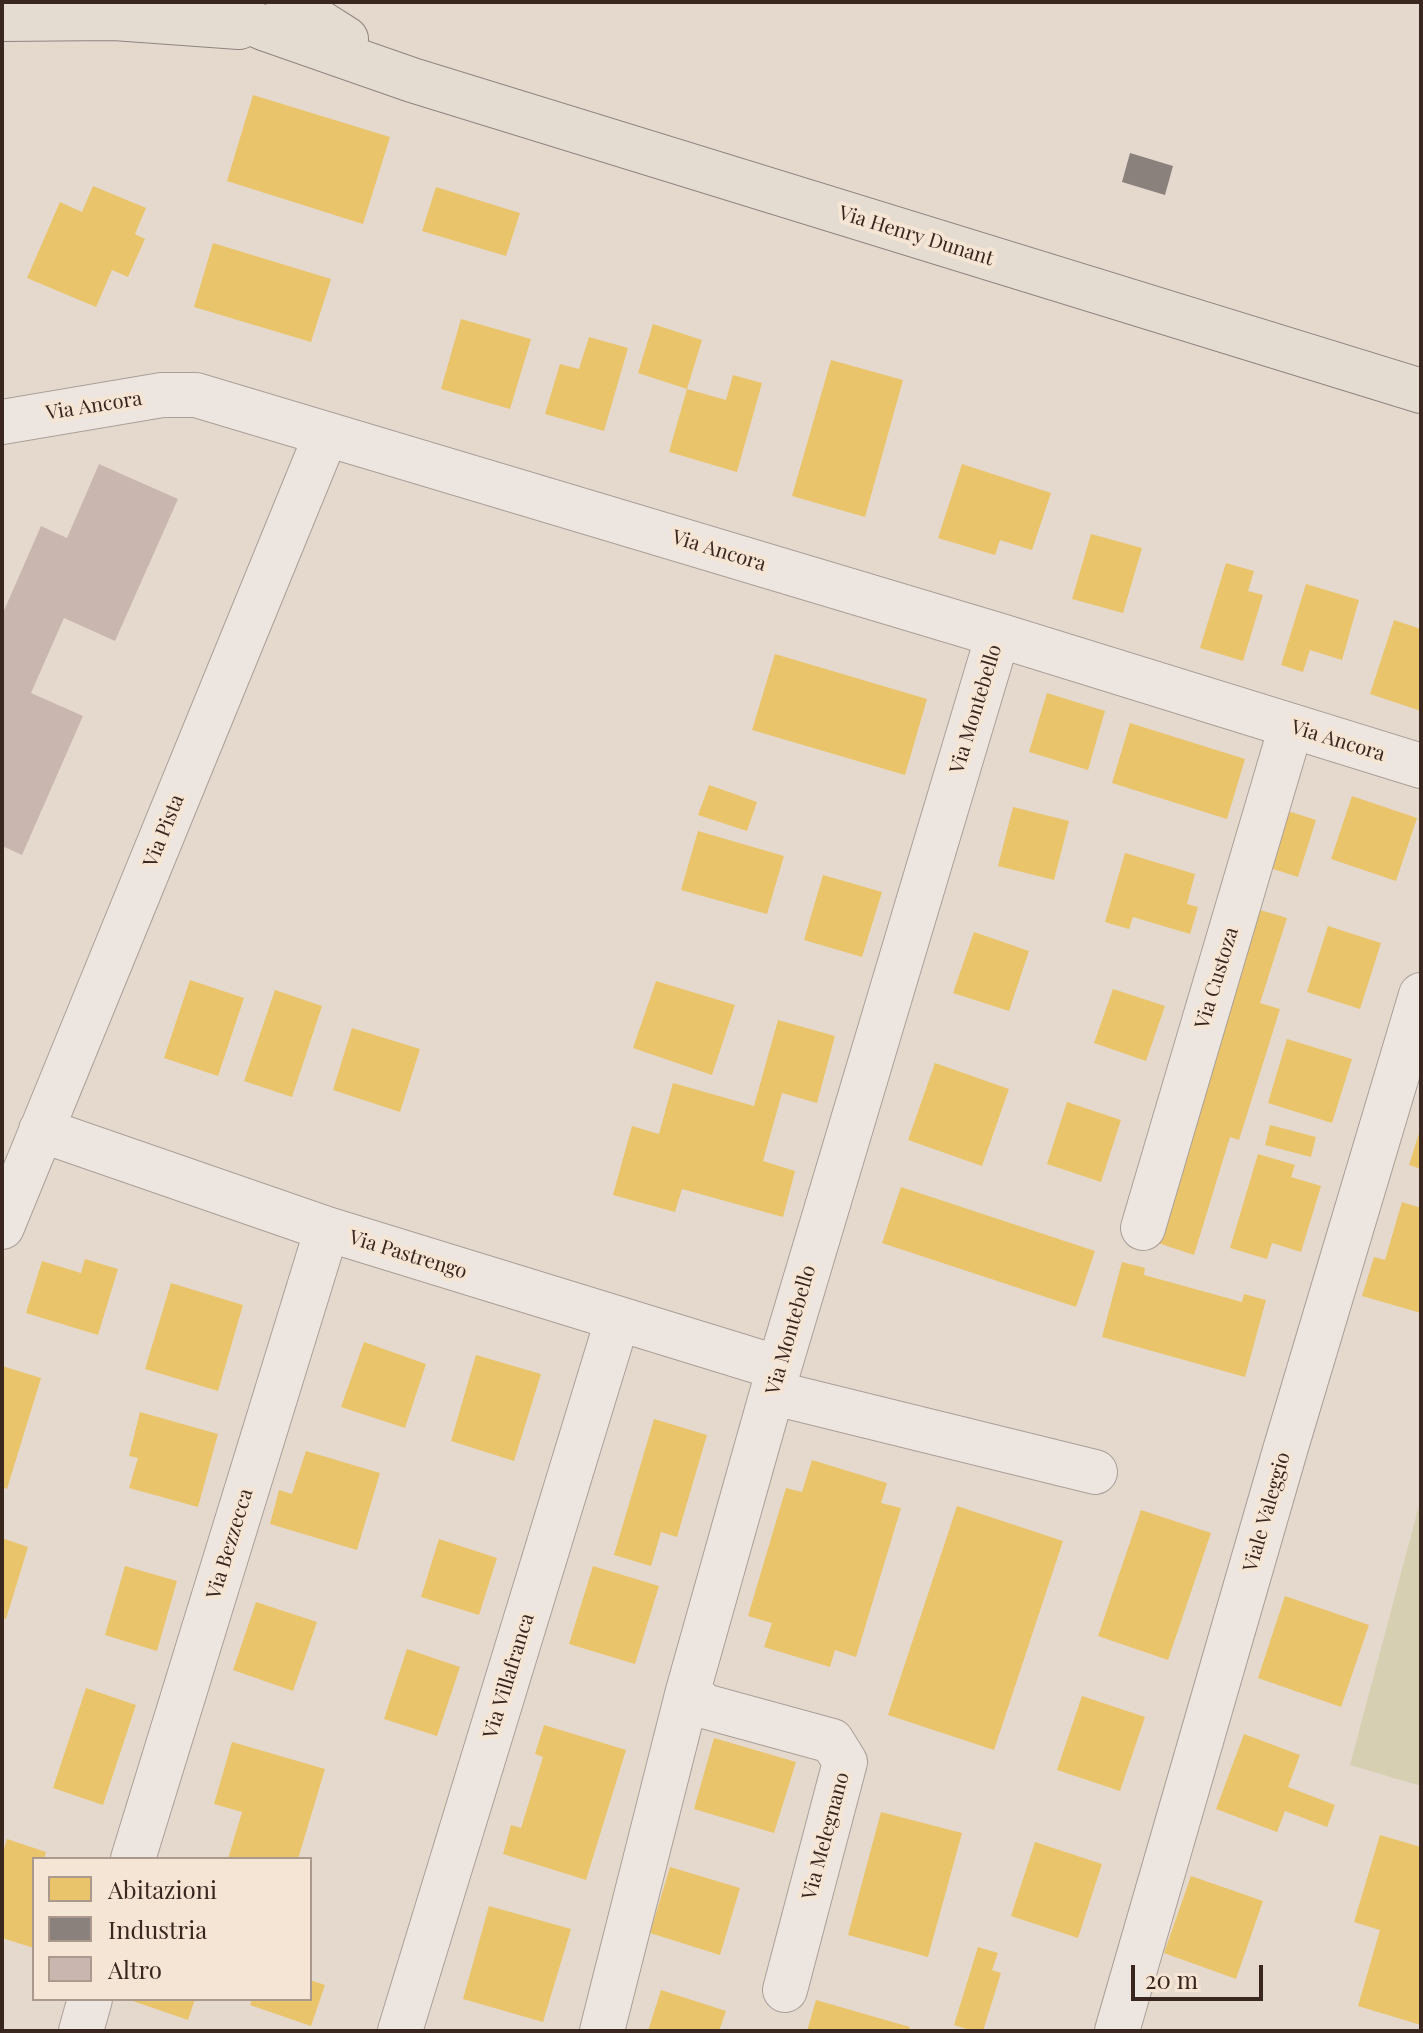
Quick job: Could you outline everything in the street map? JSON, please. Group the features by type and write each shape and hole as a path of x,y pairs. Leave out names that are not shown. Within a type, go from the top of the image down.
{"main road":[{"path":"203,2 277,16"},
{"path":"2,19 277,16"},
{"name":"Via Henry Dunant","path":"277,16 412,80 1421,391"}],"street":[{"name":"Via Ancora","path":"4,420 162,395 196,395 998,635 1421,766"},
{"name":"Via Pista","path":"2,1227 326,435"},
{"name":"Via Montebello","path":"602,2031 688,1691 776,1380 998,635"},
{"name":"Via Custoza","path":"1143,1228 1291,727"},
{"name":"Viale Valeggio","path":"1117,2031 1421,995"},
{"name":"Via Pastrengo","path":"41,1130 327,1229 617,1321 776,1380 1095,1472"},
{"name":"Via Bezzecca","path":"134,1857 327,1229"},
{"name":"Via Villafranca","path":"400,2031 617,1321"},
{"name":"Via Melegnano","path":"688,1691 704,1706 832,1741 845,1762 785,1990"},
{"path":"81,2031 89,2001"}],"shaded area":[{"path":"1421,1498 1421,1786 1350,1765"}],"building: Abitazioni":[{"path":"253,95 390,137 363,224 227,181"},
{"path":"93,186 146,208 135,234 145,239 128,277 112,270 96,307 27,278 60,202 82,212"},
{"path":"436,187 520,213 506,256 422,231"},
{"path":"213,243 331,279 311,342 194,307"},
{"path":"461,319 531,339 510,409 441,389"},
{"path":"653,324 702,340 687,389 638,373"},
{"path":"589,337 628,348 604,431 545,414 560,364 579,369"},
{"path":"831,360 903,380 865,517 792,496"},
{"path":"733,375 762,383 737,472 669,452 687,389 726,400"},
{"path":"962,464 1051,493 1032,550 1000,540 995,555 938,538"},
{"path":"1091,534 1142,548 1123,613 1072,599"},
{"path":"1226,563 1254,571 1248,591 1263,595 1243,661 1200,648"},
{"path":"1306,584 1359,600 1342,660 1310,650 1303,672 1281,665"},
{"path":"1394,620 1421,629 1421,711 1370,694"},
{"path":"775,654 927,699 905,775 752,730"},
{"path":"1047,693 1105,711 1088,770 1029,752"},
{"path":"1130,723 1245,759 1227,819 1112,783"},
{"path":"709,785 757,802 747,831 698,815"},
{"path":"1352,796 1417,818 1396,881 1331,859"},
{"path":"1013,807 1069,821 1054,880 998,866"},
{"path":"1288,811 1316,820 1298,877 1270,868"},
{"path":"698,831 784,856 767,914 681,890"},
{"path":"1125,853 1195,874 1187,904 1198,907 1190,934 1133,917 1129,929 1105,922"},
{"path":"823,875 882,892 862,957 804,940"},
{"path":"1260,910 1287,918 1260,1003 1280,1009 1239,1140 1230,1137 1194,1255 1158,1243"},
{"path":"1328,926 1381,943 1360,1009 1307,992"},
{"path":"974,932 1029,951 1009,1011 953,993"},
{"path":"190,980 244,998 218,1076 164,1058"},
{"path":"656,981 735,1005 712,1075 633,1048"},
{"path":"1113,989 1165,1006 1146,1061 1094,1043"},
{"path":"275,990 322,1006 292,1097 244,1081"},
{"path":"778,1020 835,1036 817,1103 782,1093 763,1161 795,1171 783,1217 682,1189 675,1212 613,1195 632,1126 659,1134 673,1083 754,1106"},
{"path":"352,1028 420,1049 400,1112 333,1090"},
{"path":"1287,1039 1352,1059 1332,1123 1268,1103"},
{"path":"935,1063 1009,1089 982,1166 908,1140"},
{"path":"1067,1102 1121,1120 1101,1182 1047,1164"},
{"path":"1270,1125 1316,1137 1311,1157 1265,1145"},
{"path":"1421,1127 1421,1169 1409,1165"},
{"path":"1258,1154 1295,1165 1291,1177 1321,1186 1301,1252 1272,1243 1267,1259 1230,1248"},
{"path":"901,1187 1095,1251 1076,1307 882,1243"},
{"path":"1402,1202 1421,1208 1421,1313 1362,1296 1374,1257 1385,1260"},
{"path":"85,1259 118,1269 98,1335 26,1313 42,1261 81,1273"},
{"path":"1122,1262 1145,1268 1144,1275 1242,1302 1244,1294 1266,1300 1245,1377 1102,1337"},
{"path":"171,1283 243,1305 218,1391 145,1369"},
{"path":"364,1342 426,1364 405,1428 341,1407"},
{"path":"476,1355 541,1374 514,1461 451,1441"},
{"path":"2,1366 41,1378 7,1489 2,1487"},
{"path":"140,1412 218,1434 198,1507 129,1488 138,1458 129,1456"},
{"path":"654,1419 707,1435 677,1537 661,1532 651,1566 614,1555"},
{"path":"306,1451 380,1473 357,1550 270,1524 279,1490 292,1494"},
{"path":"812,1460 887,1483 881,1503 901,1508 856,1657 835,1650 830,1667 764,1647 772,1623 748,1616 786,1488 802,1492"},
{"path":"957,1506 1063,1541 994,1750 888,1715"},
{"path":"1141,1510 1211,1533 1168,1660 1098,1636"},
{"path":"2,1538 28,1547 6,1619 2,1618"},
{"path":"439,1539 497,1558 479,1615 421,1597"},
{"path":"125,1566 177,1581 157,1651 105,1635"},
{"path":"593,1566 659,1586 635,1664 569,1644"},
{"path":"1285,1596 1369,1625 1341,1707 1258,1678"},
{"path":"256,1602 317,1622 293,1691 233,1670"},
{"path":"407,1649 460,1667 437,1736 384,1719"},
{"path":"86,1688 136,1705 103,1805 53,1788"},
{"path":"1082,1696 1145,1717 1120,1791 1057,1770"},
{"path":"544,1725 626,1750 586,1880 503,1854 511,1825 521,1828 543,1757 535,1754"},
{"path":"1244,1734 1300,1755 1288,1787 1335,1805 1327,1827 1285,1811 1277,1832 1216,1809"},
{"path":"714,1738 796,1762 774,1833 694,1809"},
{"path":"232,1742 325,1769 299,1857 229,1857 242,1812 214,1804"},
{"path":"881,1812 962,1833 928,1957 848,1935"},
{"path":"1380,1835 1421,1847 1421,2025 1358,2006 1380,1930 1354,1922"},
{"path":"7,1839 46,1852 45,1857 32,1857 32,1947 2,1938 2,1855"},
{"path":"1035,1842 1102,1864 1078,1938 1011,1916"},
{"path":"670,1867 740,1888 720,1955 650,1933"},
{"path":"1191,1876 1263,1901 1236,1979 1164,1953"},
{"path":"489,1906 571,1929 543,2022 463,1999"},
{"path":"978,1947 998,1953 992,1970 1001,1973 983,2031 973,2031 954,2025"},
{"path":"312,1981 325,1985 311,2026 250,2005 251,2001 312,2001"},
{"path":"661,1990 726,2011 719,2031 648,2031"},
{"path":"816,2000 910,2027 909,2031 807,2031"},
{"path":"133,2001 194,2001 188,2020"}],"building: Industria":[{"path":"1130,153 1173,166 1165,195 1122,182"}],"building: Altro":[{"path":"99,464 178,499 115,641 64,618 31,693 83,716 22,855 2,846 2,615 41,526 67,538"}]}
